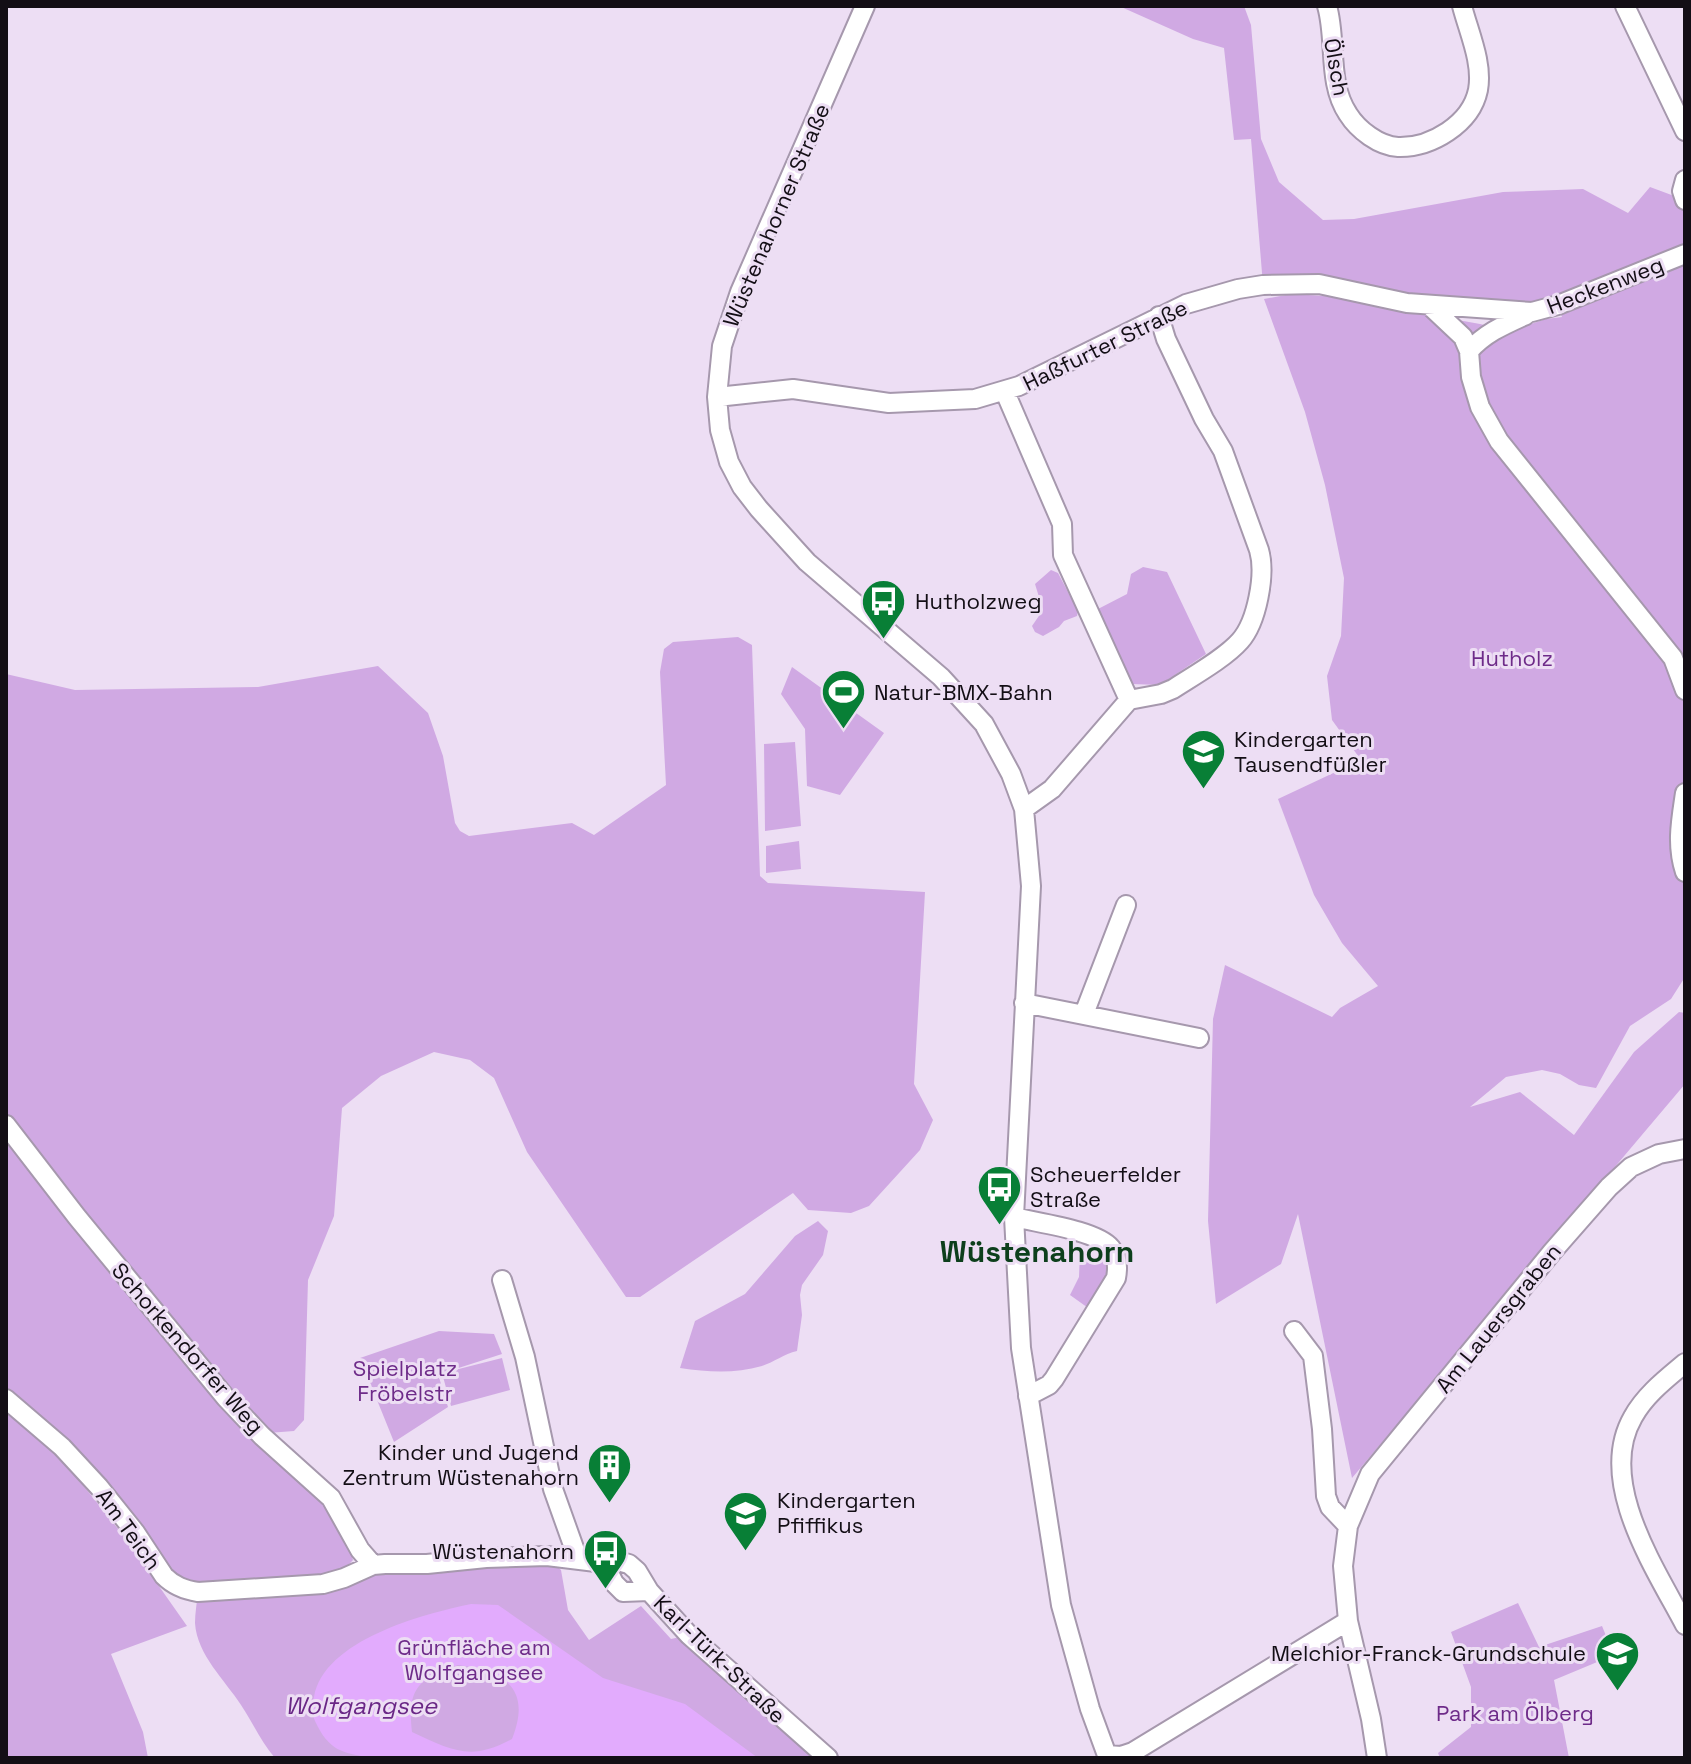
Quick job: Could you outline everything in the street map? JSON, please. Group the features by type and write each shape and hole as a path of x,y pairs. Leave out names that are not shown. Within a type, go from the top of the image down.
{"street":[{"name":"Wüstenahorner Straße","path":"865,6 740,292 722,346 717,397 720,430 729,462 742,487 807,562 963,698 996,743 1024,809"},
{"name":"Ölsch","path":"1327,6 1335,76 1347,113 1360,129 1383,143 1398,147 1433,140 1451,129 1474,102 1479,75 1462,6"},
{"path":"1625,6 1685,131"},
{"path":"1685,180 1682,191 1685,200"},
{"name":"Heckenweg","path":"1429,305 1532,312 1558,305 1685,254"},
{"name":"Haßfurter Straße","path":"717,397 793,389 889,403 975,399 1005,392 1186,304 1238,289 1286,284 1339,286 1407,303 1429,305"},
{"path":"1429,305 1459,331 1469,351 1471,377 1480,407 1499,441 1673,658 1685,690"},
{"path":"1469,351 1497,328 1532,312"},
{"path":"1159,316 1166,339 1204,419 1223,451 1263,561 1262,579 1250,623 1240,641 1173,689 1129,700 1052,789 1024,809 1031,886 1014,1217 1018,1307 1028,1396 1061,1605 1086,1695 1108,1756 1133,1752 1348,1621"},
{"path":"1005,392 1062,524 1063,555 1129,700"},
{"path":"1685,793 1679,831 1685,872"},
{"path":"1084,1014 1126,905"},
{"path":"1024,1003 1199,1038"},
{"name":"Schorkendorfer Weg","path":"6,1125 77,1217 226,1398 262,1436 322,1487 360,1550 373,1565"},
{"name":"Am Lauersgraben","path":"1377,1758 1348,1621 1343,1581 1348,1526 1370,1474 1586,1211 1631,1167 1659,1154 1685,1149"},
{"path":"1014,1217 1104,1241 1116,1255 1118,1267 1116,1278 1054,1379 1028,1396"},
{"path":"502,1280 525,1357 547,1468 578,1559"},
{"path":"1294,1331 1313,1356 1326,1496 1330,1507 1348,1526"},
{"path":"1685,1363 1657,1386 1635,1413 1622,1442 1620,1469 1622,1485 1639,1532 1685,1625"},
{"name":"Am Teich","path":"6,1399 62,1447 99,1487 172,1584 198,1592 323,1584 373,1565"},
{"name":"Karl-Türk-Straße","path":"373,1565 547,1556 629,1564 689,1635 828,1758"}],"green space":[{"name":"Hutholz","path":"1119,6 1244,6 1251,25 1261,139 1279,182 1323,220 1354,219 1503,192 1583,189 1628,213 1650,187 1685,200 1685,977 1671,999 1630,1026 1596,1088 1579,1085 1560,1074 1542,1070 1506,1077 1470,1107 1520,1092 1574,1135 1634,1052 1679,1012 1685,1013 1685,1084 1352,1478 1298,1214 1281,1264 1216,1304 1208,1221 1213,1019 1225,965 1332,1017 1340,1008 1378,986 1342,943 1314,895 1278,799 1361,760 1332,720 1327,676 1341,636 1344,578 1325,485 1305,412 1264,299 1291,294 1325,296 1509,331 1562,317 1558,305 1263,285 1251,139 1234,140 1224,48 1193,39"},
{"path":"1143,567 1167,572 1206,654 1160,685 1132,684 1098,609 1127,594 1131,574"},
{"path":"1051,570 1058,573 1078,611 1077,616 1043,636 1035,632 1032,626 1043,610 1035,584"},
{"path":"738,637 752,645 760,876 768,883 925,892 914,1084 933,1120 920,1150 869,1206 851,1213 808,1210 793,1193 640,1297 626,1297 527,1152 494,1078 470,1060 434,1052 381,1076 342,1108 334,1216 308,1280 304,1420 294,1431 268,1433 230,1399 6,1125 6,674 75,690 258,687 378,666 428,713 443,756 455,823 460,831 469,836 572,823 594,835 666,785 660,672 664,649 673,642"},
{"name":"Natur-BMX-Bahn","path":"792,667 884,733 840,795 807,786 805,729 781,694"},
{"path":"795,742 801,826 765,831 764,744"},
{"path":"799,841 801,869 766,873 766,846"},
{"path":"6,1134 74,1222 318,1489 350,1549 353,1560 342,1572 205,1587 175,1578 6,1392"},
{"path":"818,1221 828,1231 823,1255 802,1285 797,1351 762,1366 741,1370 680,1368 695,1321 745,1294 795,1236"},
{"path":"1080,1252 1107,1262 1111,1273 1091,1310 1070,1295 1079,1277"},
{"name":"Spielplatz Fröbelstr","path":"439,1331 494,1334 502,1354 443,1373 502,1358 510,1390 451,1406 442,1373 438,1374 448,1407 394,1442 360,1358"},
{"path":"6,1413 54,1449 123,1535 187,1626 111,1654 143,1732 148,1758 6,1758"},
{"name":"Grünfläche am Wolfgangsee","path":"547,1556 561,1570 568,1610 589,1640 641,1606 671,1639 689,1635 828,1758 275,1758 206,1656 197,1635 198,1592 323,1584 373,1565"},
{"name":"Park am Ölberg","path":"1518,1603 1539,1647 1602,1626 1614,1655 1554,1680 1569,1758 1440,1758 1438,1753 1471,1727 1471,1687 1451,1632"}],"water":[{"name":"Wolfgangsee","path":"471,1604 498,1605 603,1678 685,1704 758,1758 373,1758 345,1752 331,1745 315,1721 312,1706 322,1677 336,1660 378,1633","holes":["458,1665 501,1678 516,1695 519,1707 512,1739 473,1752 450,1748 412,1732 411,1705 418,1687 433,1675"]}],"place":[{"name":"Hutholzweg","path":"884,640"},
{"name":"Natur-BMX-Bahn","path":"843,731"},
{"name":"Kindergarten Tausendfüßler","path":"1203,791"},
{"name":"Scheuerfelder Straße","path":"999,1226"},
{"name":"Kinder und Jugend Zentrum Wüstenahorn","path":"610,1504"},
{"name":"Kindergarten Pfiffikus","path":"746,1552"},
{"name":"Wüstenahorn","path":"605,1590"},
{"name":"Melchior-Franck-Grundschule","path":"1617,1692"}],"district":[{"name":"Wüstenahorn","path":"1037,1251"}]}
